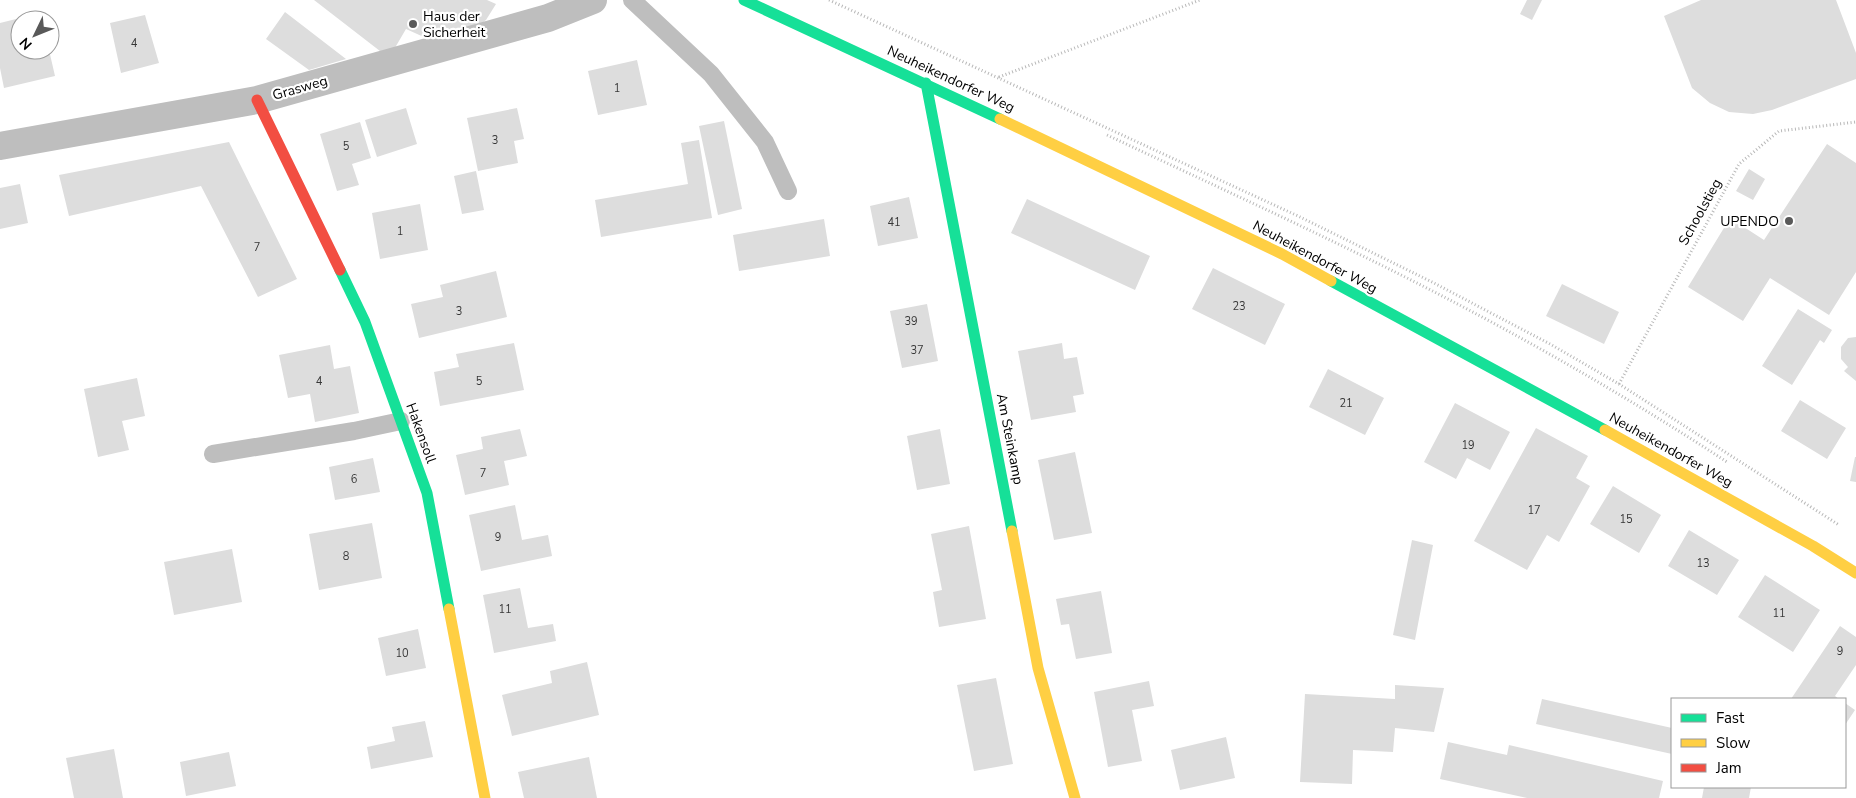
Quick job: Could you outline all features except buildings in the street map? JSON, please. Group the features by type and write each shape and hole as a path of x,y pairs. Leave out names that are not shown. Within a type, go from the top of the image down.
{"street":[{"name":"Grasweg","path":"0,146 258,100 548,18 593,0"},
{"name":"Neuheikendorfer Weg","path":"744,0 926,83 1282,254 1685,474 1813,546 1856,573"},
{"name":"Am Steinkamp","path":"926,83 1038,668 1075,798"},
{"name":"Hakensoll","path":"258,100 365,322 427,493 485,798"}],"lane":[{"path":"632,0 711,74 765,142 788,192"},
{"path":"213,454 354,431 401,421"}],"path":[{"path":"829,0 1298,216 1423,277 1550,344 1619,384 1839,525"},
{"path":"998,77 1200,0"},
{"name":"Schoolstieg","path":"1619,384 1739,164 1779,131 1856,122"}],"traffic: fast":[{"path":"744,0 1000,119"},
{"path":"926,83 1012,531"},
{"path":"340,270 365,322 427,493 449,609"},
{"path":"1331,281 1605,430"}],"traffic: slow":[{"path":"1000,119 1282,254 1331,281"},
{"path":"1605,430 1813,546 1856,573"},
{"path":"1012,531 1038,668 1075,798"},
{"path":"449,609 485,798"}],"traffic: jam":[{"path":"257,100 340,270"}],"place":[{"name":"Haus der Sicherheit","path":"413,24"},
{"name":"UPENDO","path":"1789,221"}]}
